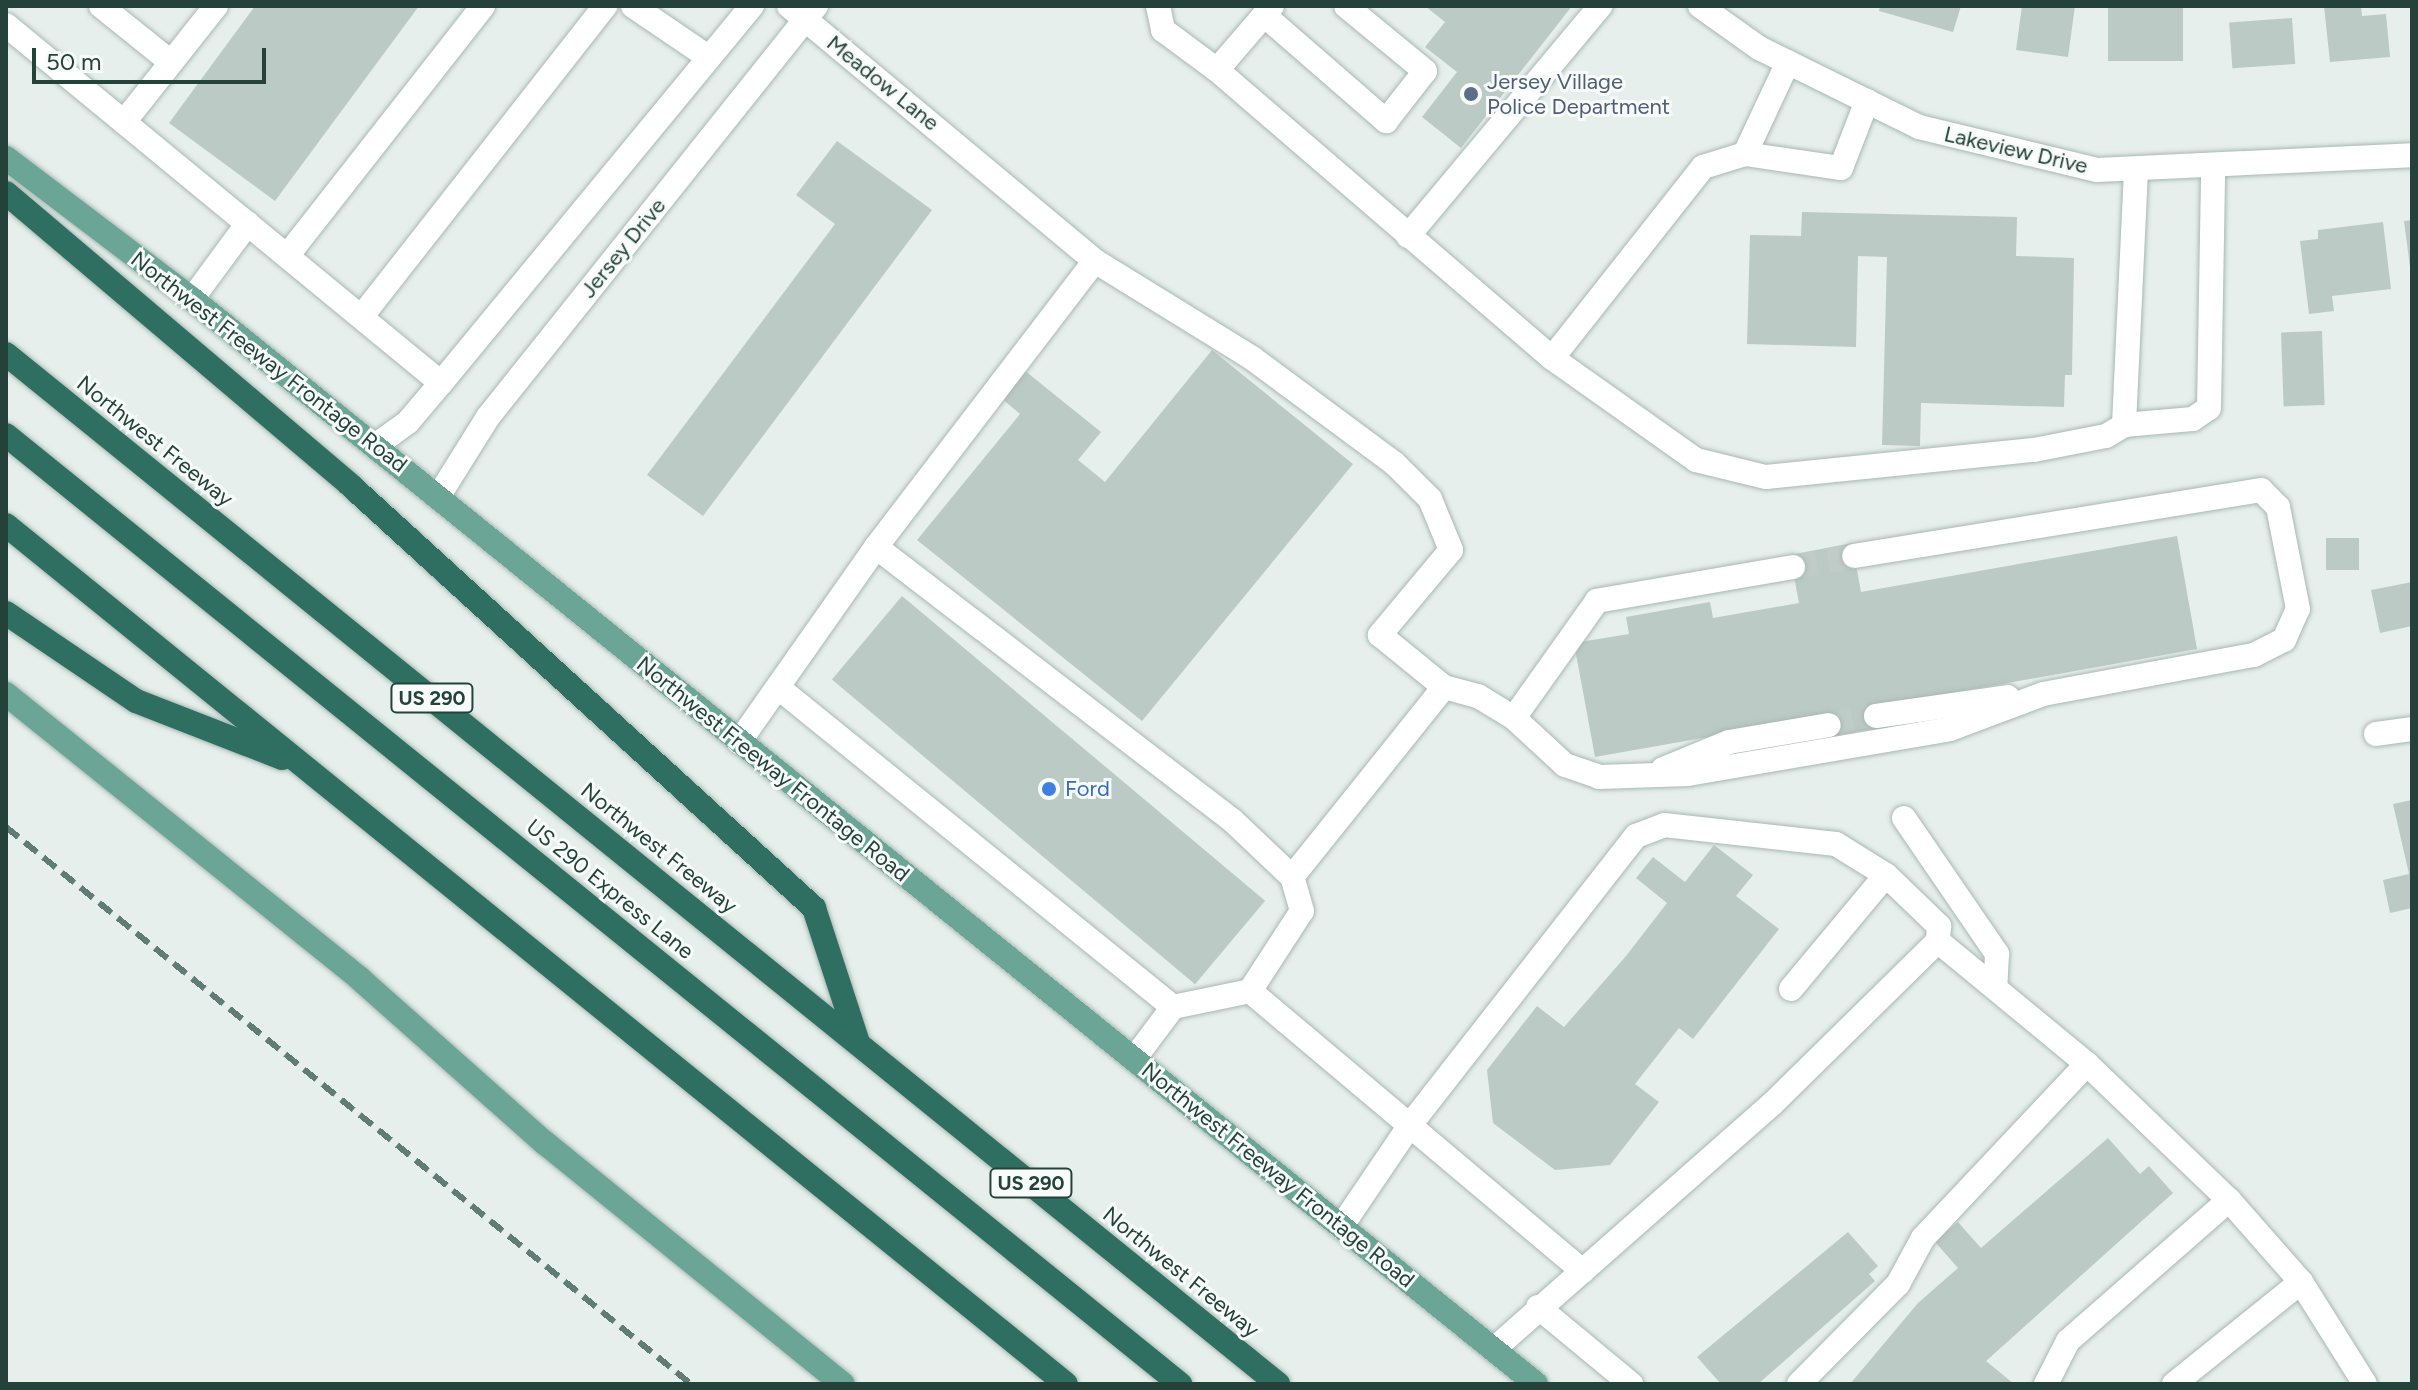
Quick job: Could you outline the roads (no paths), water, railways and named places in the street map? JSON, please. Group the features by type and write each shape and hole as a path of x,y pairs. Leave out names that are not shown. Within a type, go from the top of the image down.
{"highway":[{"path":"6,193 350,485 814,908 858,1043"},
{"name":"Northwest Freeway","path":"6,354 1278,1384"},
{"name":"US 290 Express Lane","path":"6,435 1180,1384"},
{"path":"6,525 1066,1384"},
{"path":"6,613 136,701 305,767"}],"main road":[{"name":"Northwest Freeway Frontage Road","path":"6,158 192,299 1536,1384"},
{"path":"6,694 360,979 545,1143 843,1384"}],"street":[{"path":"101,6 171,62"},
{"path":"124,122 216,6"},
{"path":"287,256 483,6"},
{"path":"362,316 605,6"},
{"path":"633,6 708,57"},
{"path":"375,446 408,422 752,6"},
{"path":"1158,6 1163,30 1217,70 1552,358 1696,460 1766,477 2034,450 2106,436 2124,425 2173,424 2209,408 2213,167"},
{"path":"1217,70 1268,10 1386,121 1425,71 1346,6"},
{"path":"1408,236 1600,6"},
{"name":"Lakeview Drive","path":"1700,6 1788,62 1919,127 2097,170 2213,167 2412,155"},
{"name":"Meadow Lane","path":"804,10 1095,261 1252,358 1394,463 1430,499 1451,550 1380,635 1444,687"},
{"name":"Jersey Drive","path":"438,497 488,417 804,10"},
{"path":"6,25 441,383"},
{"path":"1745,154 1788,62"},
{"path":"1552,358 1703,167 1745,154 1841,168 1867,101"},
{"path":"2124,425 2136,169"},
{"path":"192,299 248,223"},
{"path":"739,742 780,689 876,547 1095,261"},
{"path":"1854,556 2240,490 2261,490 2278,507 2298,609 2284,640 2254,655 2043,694 1876,716"},
{"path":"876,547 1233,821 1292,877 1302,911 1250,991 1173,1007 1134,1059"},
{"path":"1514,718 1597,601 1793,567"},
{"path":"1292,877 1444,687 1478,696 1514,718 1565,765 1599,777 1639,779 1950,729 2043,694"},
{"path":"780,689 1173,1007"},
{"path":"1639,779 1729,742 1829,725"},
{"path":"2376,734 2412,729"},
{"path":"1904,818 1997,954 1995,987"},
{"path":"1341,1227 1410,1125 1636,836 1664,825 1836,844 1886,875 1939,926 1938,941 1772,1104 1538,1307 1494,1349"},
{"path":"1791,989 1886,875"},
{"path":"1938,941 2087,1064 2229,1200 2301,1282 2365,1384"},
{"path":"1250,991 1583,1271"},
{"path":"1799,1384 1898,1284 1923,1238 2087,1064"},
{"path":"2046,1384 2068,1341 2229,1200"},
{"path":"2174,1384 2301,1282"},
{"path":"1538,1307 1631,1384"}],"tunnel":[{"path":"1793,567 1854,556"},
{"path":"1829,725 1876,716"}],"railway":[{"path":"6,827 691,1384"}],"place":[{"name":"Jersey Village Police Department","path":"1471,94"},
{"name":"Ford","path":"1049,789"}]}
